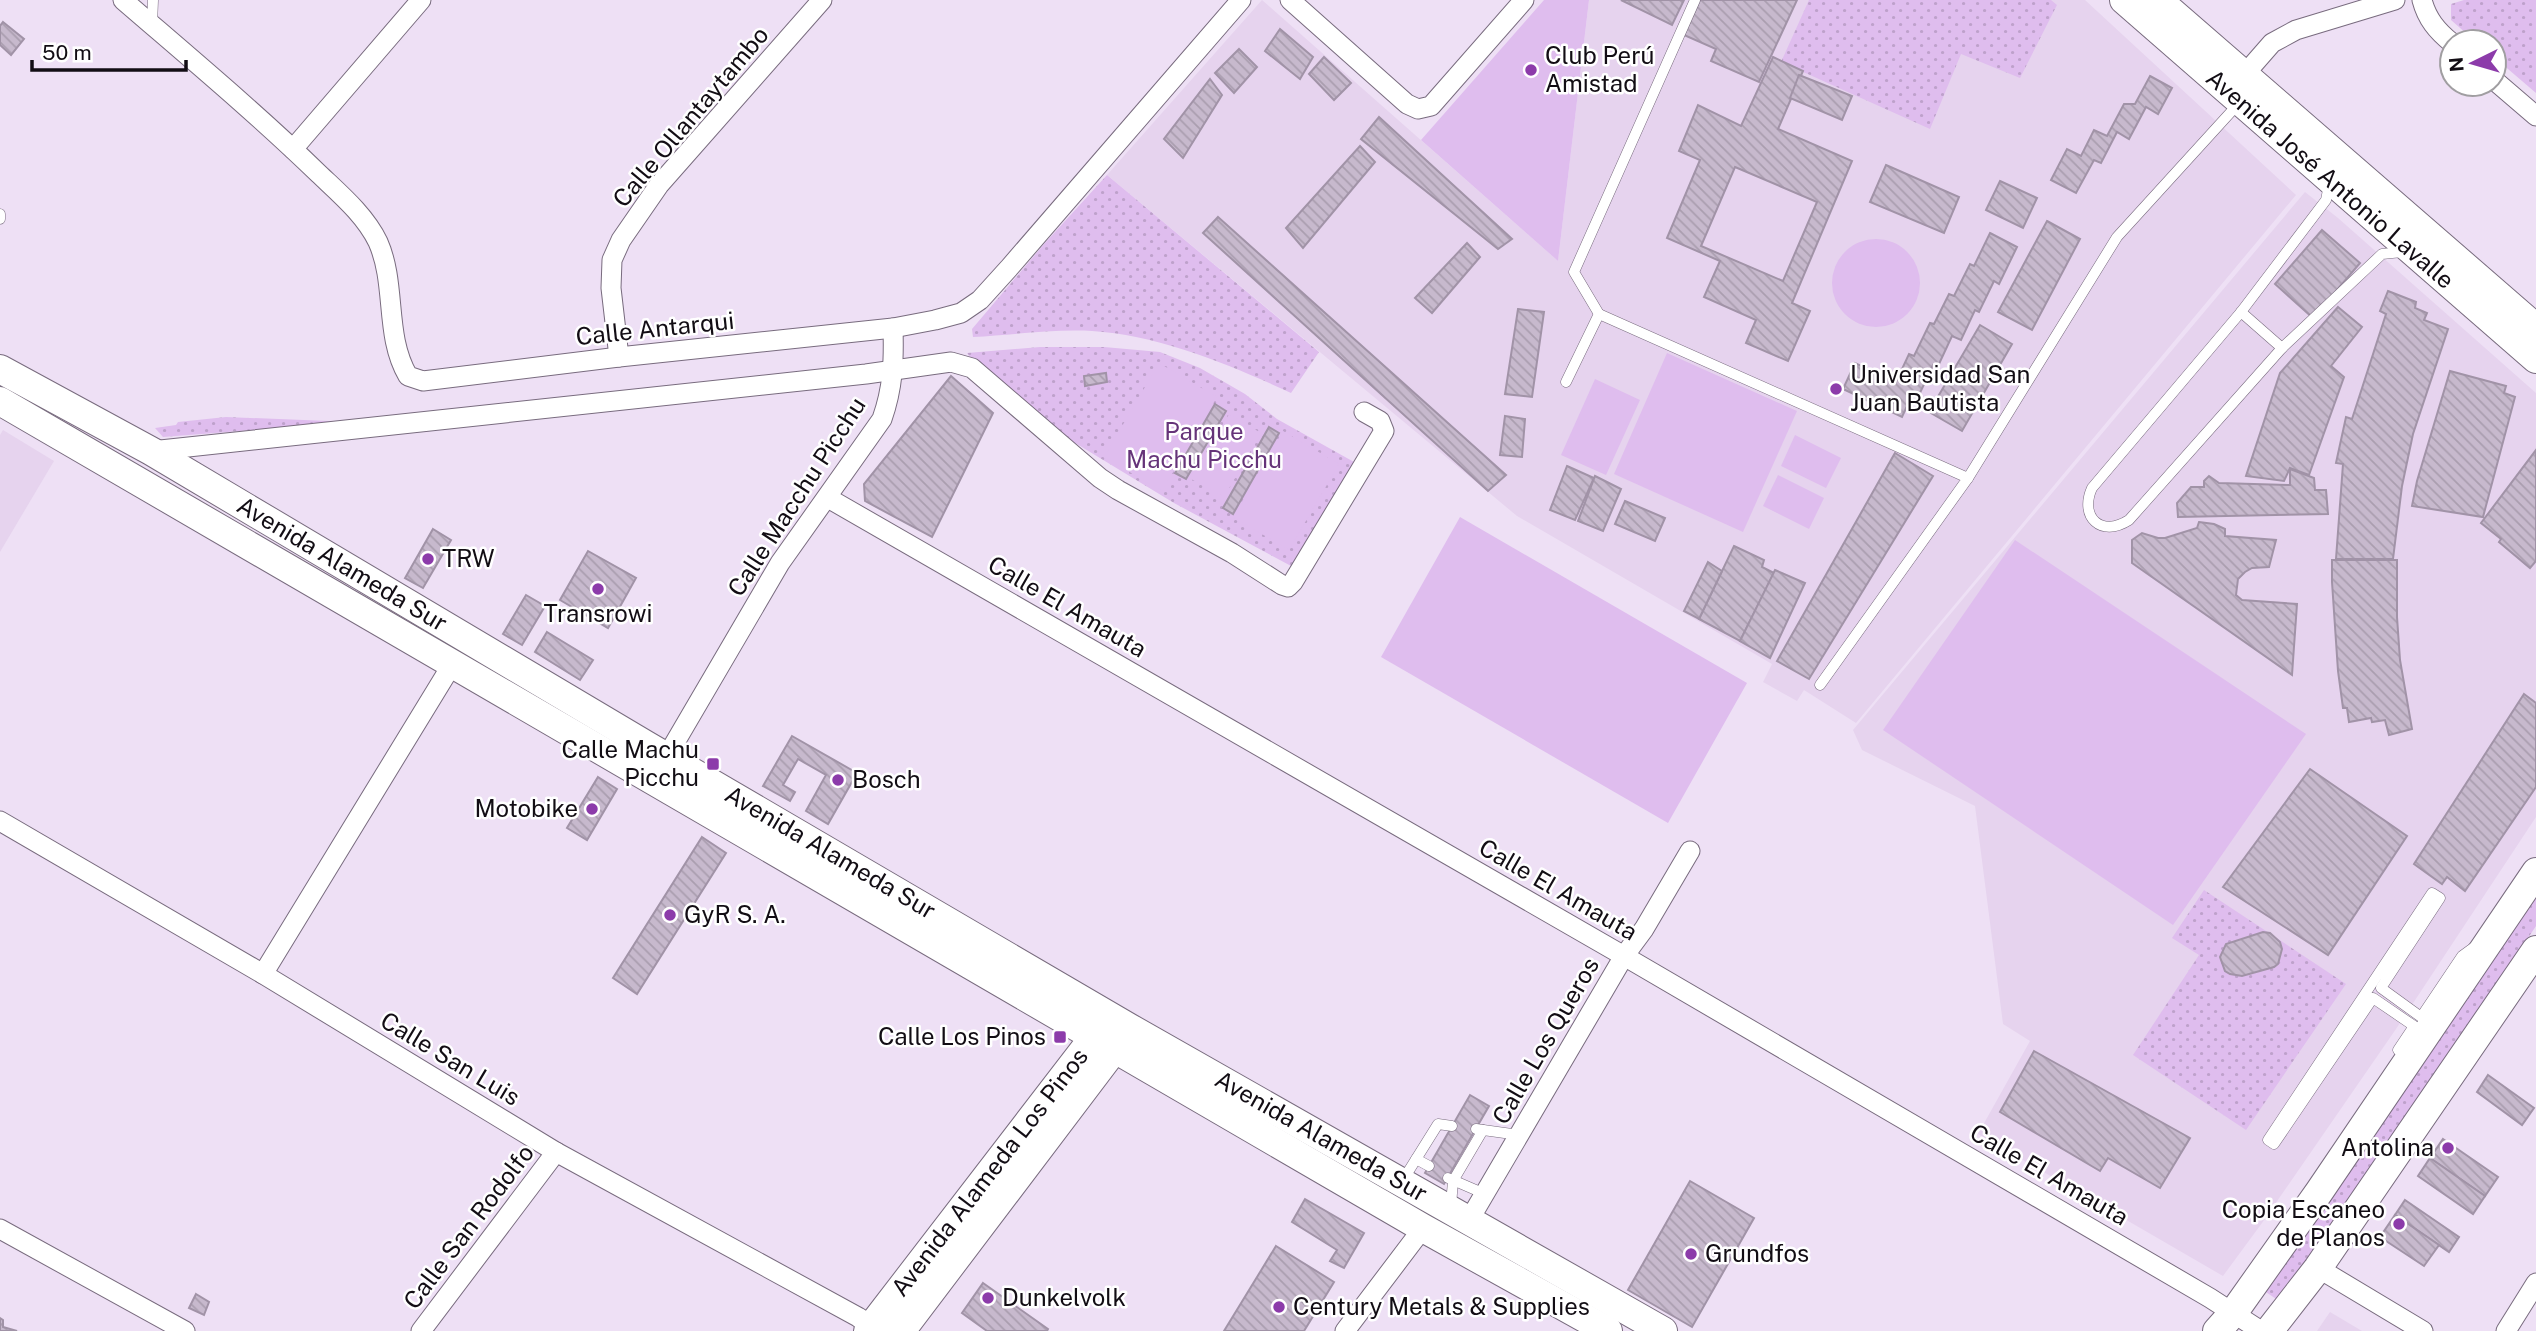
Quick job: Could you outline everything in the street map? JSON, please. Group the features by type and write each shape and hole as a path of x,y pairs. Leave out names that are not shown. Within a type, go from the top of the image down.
{"main road":[{"name":"Avenida José Antonio Lavalle","path":"2124,0 2536,328"},
{"name":"Avenida José Antonio Lavalle","path":"2158,0 2238,89 2320,171 2536,359"},
{"name":"Avenida Alameda Sur","path":"0,369 150,451 660,769 1113,1033 1423,1228 1608,1331"},
{"name":"Avenida Alameda Sur","path":"0,401 453,663 660,769"},
{"path":"2225,1322 2356,1138 2536,872"},
{"path":"2269,1331 2318,1268 2536,950"},
{"name":"Avenida Alameda Sur","path":"1113,1033 1401,1184 1663,1331"},
{"name":"Avenida Alameda Los Pinos","path":"873,1330 1113,1033"},
{"name":"Avenida Alameda Los Pinos","path":"901,1331 1113,1033"}],"street":[{"path":"123,0 293,149 421,0"},
{"name":"Calle Ollantaytambo","path":"619,357 611,288 612,260 621,240 659,185 822,0"},
{"path":"893,328 961,313 980,300 1241,0"},
{"path":"1290,0 1407,104 1419,108 1431,106 1524,0"},
{"path":"2238,89 2272,43 2296,30 2395,0"},
{"path":"2422,0 2425,13 2438,31"},
{"path":"2508,91 2536,116"},
{"name":"Calle Antarqui","path":"293,149 359,214 377,241 387,269 398,360 408,376 423,381 893,328"},
{"name":"Calle Macchu Picchu","path":"660,769 780,563 882,419 890,397 894,369 893,328"},
{"path":"150,451 866,374 951,362 972,368 1100,478 1288,587 1293,583 1384,431 1380,421 1364,412"},
{"name":"Calle El Amauta","path":"828,498 1624,956 2225,1322 2261,1331"},
{"path":"262,974 453,663"},
{"name":"Calle San Luis","path":"0,821 262,974 556,1152 858,1317 873,1330"},
{"name":"Calle Los Queros","path":"1459,1217 1485,1194 1624,956 1644,929 1690,851"},
{"name":"Calle San Rodolfo","path":"421,1331 556,1152"},
{"path":"1345,1331 1423,1228"},
{"path":"0,1229 185,1331"},
{"path":"2318,1268 2423,1331"},
{"path":"2506,1331 2536,1283"}],"lane":[{"path":"152,25 153,0"},
{"path":"1695,0 1574,272 1599,314 1968,478"},
{"path":"1820,685 1968,478 2117,237 2238,89"},
{"path":"2320,171 2328,190 2326,200 2241,312 2092,488 2087,498 2087,508 2098,525 2109,528 2120,526 2129,520 2282,348 2382,254 2396,251 2415,254"},
{"path":"2241,312 2282,348"},
{"path":"1566,382 1599,314"},
{"path":"2394,1056 2414,1026 2373,998 2273,1144 2268,1140 2432,893 2440,898 2381,987 2421,1017 2462,956 2494,934"},
{"path":"2356,1138 2368,1098"},
{"path":"1401,1184 1438,1124 1452,1126"},
{"path":"1459,1217 1450,1179 1480,1130 1519,1135"},
{"path":"1416,1159 1429,1166"},
{"path":"1450,1179 1485,1194"}],"shaded area":[{"name":"Universidad San Juan Bautista","path":"1262,0 1558,261 1589,0 2085,0 2296,195 1856,723 1804,690 1797,701 1763,682 1772,664 1517,516 1107,175"},
{"path":"2305,192 2536,393 2536,817 2396,1029 2223,1276 1978,1134 2030,1041 2003,1024 1975,806 1862,750 1853,730"},
{"path":"3,430 54,461 0,552 0,435"},
{"path":"2330,1312 2362,1331 2317,1331"}],"green space":[{"name":"Club Perú Amistad","path":"1544,0 1589,0 1558,261 1421,140"},
{"path":"1809,0 2051,0 2057,5 2020,78 1961,54 1930,129 1781,62"},
{"path":"2464,0 2536,0 2536,93 2508,69 2508,28 2460,28 2451,20 2451,4"},
{"name":"Parque Machu Picchu","path":"1107,175 1319,352 1291,393 1194,353 1142,338 1092,331 973,337 972,329"},
{"path":"1876,239 1893,242 1907,252 1917,266 1920,283 1917,300 1907,314 1893,324 1876,327 1859,324 1845,314 1835,300 1832,283 1835,266 1845,252 1859,242"},
{"name":"Parque Machu Picchu","path":"1040,347 1104,347 1160,352 1200,368 1245,394 1277,419 1354,462 1293,567 1174,503 1062,435 977,367 967,353"},
{"path":"1667,353 1797,411 1743,532 1614,474"},
{"path":"1159,363 1217,397 1162,491 1104,457"},
{"path":"1595,379 1640,400 1606,475 1561,455"},
{"path":"1229,414 1261,433 1224,497 1191,479"},
{"path":"226,417 344,423 163,437 155,428 176,425 178,422"},
{"path":"1283,431 1339,464 1289,550 1233,517"},
{"path":"1795,435 1841,458 1826,488 1781,466"},
{"path":"1778,475 1824,498 1809,529 1763,506"},
{"path":"1460,517 1747,683 1668,823 1381,657"},
{"path":"2015,540 2306,734 2173,925 1883,730"},
{"path":"2204,890 2346,984 2246,1130 2133,1055 2199,955 2172,938"},
{"path":"2536,890 2536,926 2373,1169 2279,1301 2263,1290"}],"building":[{"path":"1621,0 1684,0 1672,25"},
{"path":"1700,0 1797,0 1759,82 1711,61 1716,49 1684,35"},
{"path":"3,22 24,39 11,55 0,45 0,26"},
{"path":"1280,29 1313,57 1300,79 1265,51"},
{"path":"1239,49 1257,67 1234,93 1215,73"},
{"path":"1324,57 1351,83 1334,100 1309,74"},
{"path":"1773,57 1803,71 1778,129 1852,161 1792,303 1810,311 1788,361 1746,343 1756,320 1704,297 1720,261 1667,238 1700,160 1679,151 1698,105 1741,126","holes":["1735,167 1817,202 1783,281 1701,246"]},
{"path":"1799,75 1852,96 1842,120 1790,98"},
{"path":"2150,76 2172,88 2158,114 2146,107 2129,139 2117,132 2101,163 2094,160 2076,193 2051,180 2067,149 2081,156 2094,130 2107,136 2124,104 2135,104"},
{"path":"1210,79 1222,95 1183,158 1164,139"},
{"path":"1379,117 1512,239 1498,249 1361,139"},
{"path":"1360,146 1375,162 1303,248 1286,228"},
{"path":"1886,165 1959,197 1944,233 1870,202"},
{"path":"2000,181 2037,198 2023,228 1986,210"},
{"path":"1218,217 1506,475 1488,491 1203,233"},
{"path":"2047,221 2080,239 2032,330 1998,312"},
{"path":"2322,230 2360,263 2313,318 2275,284"},
{"path":"1990,233 2017,247 1999,284 1994,281 1979,312 1975,310 1961,340 1952,336 1938,366 1933,365 1919,395 1913,393 1902,417 1843,389 1855,363 1896,382 1909,354 1914,356 1930,323 1934,324 1949,294 1954,296 1970,264 1974,266"},
{"path":"1467,243 1480,257 1432,313 1415,298"},
{"path":"2388,291 2416,302 2415,308 2427,313 2424,320 2448,329 2413,434 2402,486 2393,559 2336,559 2343,464 2336,463 2346,417 2352,419 2386,314 2380,311"},
{"path":"2338,307 2362,327 2331,366 2344,377 2309,475 2290,468 2284,481 2246,476 2280,373"},
{"path":"1518,309 1544,312 1532,397 1505,394"},
{"path":"1980,325 2012,344 1962,431 1929,412"},
{"path":"2450,371 2506,386 2504,393 2515,397 2483,517 2412,506"},
{"path":"1106,373 1107,382 1085,386 1084,376"},
{"path":"951,376 993,413 932,537 865,501 864,484"},
{"path":"1215,404 1226,411 1186,479 1175,473"},
{"path":"1505,416 1525,419 1522,457 1500,455"},
{"path":"1269,427 1279,433 1233,514 1223,508"},
{"path":"2536,450 2536,561 2530,568 2481,523"},
{"path":"1895,453 1933,476 1809,679 1777,661"},
{"path":"1567,466 1594,478 1575,520 1550,510"},
{"path":"2290,469 2314,478 2315,490 2326,490 2328,514 2178,517 2177,503 2191,487 2204,487 2204,481 2209,476 2219,483 2290,485"},
{"path":"1595,476 1621,489 1603,531 1578,521"},
{"path":"1625,501 1665,518 1655,541 1615,524"},
{"path":"2199,522 2225,529 2225,536 2276,540 2269,567 2252,568 2245,572 2238,579 2236,595 2242,600 2297,604 2292,675 2132,563 2132,540 2142,533 2165,538 2197,528"},
{"name":"TRW","path":"433,529 451,540 423,588 405,578"},
{"path":"1734,546 1764,560 1762,567 1774,573 1740,641 1699,619"},
{"name":"Transrowi","path":"588,551 636,578 608,628 560,600"},
{"path":"2332,560 2397,560 2400,660 2412,729 2389,735 2385,720 2372,722 2371,718 2349,722 2347,708 2343,708 2338,671"},
{"path":"1708,562 1722,571 1699,619 1684,611"},
{"path":"1775,570 1805,583 1770,658 1740,641"},
{"name":"Transrowi","path":"526,595 545,606 522,645 503,634"},
{"name":"Transrowi","path":"547,632 593,660 580,680 535,652"},
{"path":"2524,694 2536,703 2536,787 2465,891 2447,877 2442,884 2414,864"},
{"name":"Bosch","path":"792,736 857,773 828,824 806,811 826,775 798,759 783,785 795,792 790,801 763,786"},
{"path":"2310,769 2407,836 2328,955 2223,887"},
{"name":"Motobike","path":"598,777 617,789 587,840 567,828"},
{"name":"GyR S. A.","path":"702,837 726,853 637,994 613,978"},
{"path":"2263,932 2270,933 2280,942 2282,949 2278,964 2242,976 2225,971 2220,957 2226,944"},
{"path":"2034,1051 2190,1138 2160,1188 2108,1158 2100,1171 2000,1112"},
{"path":"2488,1075 2534,1108 2522,1125 2477,1092"},
{"path":"1470,1095 1489,1106 1444,1184 1425,1173"},
{"path":"2443,1139 2498,1177 2485,1196 2430,1158"},
{"path":"2430,1158 2485,1196 2473,1214 2418,1176"},
{"name":"Grundfos","path":"1690,1181 1754,1218 1692,1327 1628,1290"},
{"name":"Century Metals & Supplies","path":"1305,1199 1364,1233 1344,1268 1330,1261 1337,1250 1292,1222"},
{"path":"2405,1200 2459,1237 2449,1252 2395,1215"},
{"path":"2395,1215 2439,1245 2424,1266 2380,1237"},
{"name":"Century Metals & Supplies","path":"1276,1246 1334,1282 1304,1331 1224,1331"},
{"name":"Dunkelvolk","path":"983,1283 1048,1329 1047,1331 987,1331 962,1313"},
{"path":"196,1294 209,1302 204,1315 189,1308"},
{"path":"0,1318 3,1320 3,1327 17,1331 0,1331"}],"place":[{"name":"Club Perú Amistad","path":"1531,70"},
{"name":"Universidad San Juan Bautista","path":"1836,389"},
{"name":"TRW","path":"428,559"},
{"name":"Transrowi","path":"598,589"},
{"name":"Calle Machu Picchu","path":"713,764"},
{"name":"Bosch","path":"838,780"},
{"name":"Motobike","path":"592,809"},
{"name":"GyR S. A.","path":"670,915"},
{"name":"Calle Los Pinos","path":"1060,1037"},
{"name":"Antolina","path":"2448,1148"},
{"name":"Copia Escaneo de Planos","path":"2399,1224"},
{"name":"Grundfos","path":"1691,1254"},
{"name":"Dunkelvolk","path":"988,1298"},
{"name":"Century Metals & Supplies","path":"1279,1307"}]}
